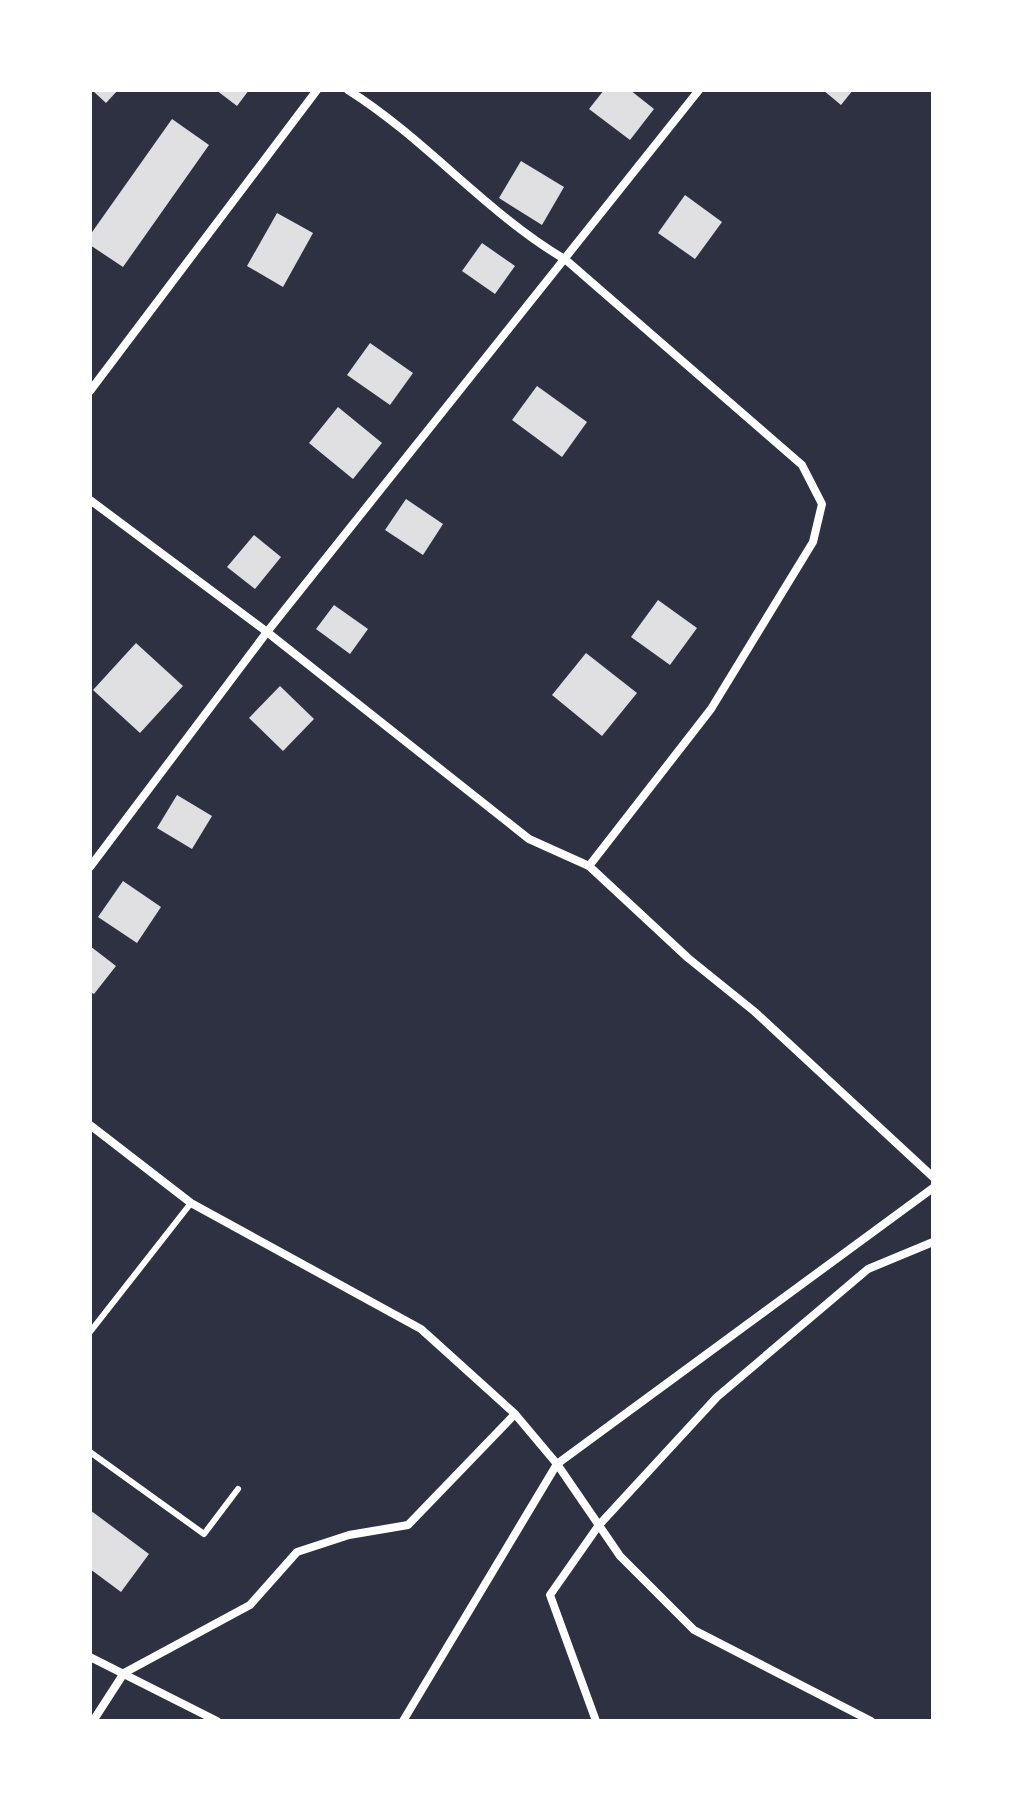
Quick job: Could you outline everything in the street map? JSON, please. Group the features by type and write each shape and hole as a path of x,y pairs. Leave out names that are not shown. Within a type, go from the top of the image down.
{"street":[{"path":"90,391 317,90"},
{"path":"348,90 378,109 532,240 566,260 802,465 822,504 813,542 711,709 589,866"},
{"path":"90,867 267,632 699,90"},
{"path":"90,500 267,632 529,839 589,866 688,958 755,1012 933,1177"},
{"path":"90,1125 191,1203 421,1329 515,1414 557,1464 620,1556 694,1630 871,1721"},
{"path":"403,1721 557,1464 933,1188"},
{"path":"596,1721 550,1595 599,1525 717,1397 844,1288 868,1269 933,1242"},
{"path":"93,1721 124,1673 250,1605 297,1552 349,1535 408,1525 515,1414"},
{"path":"90,1657 217,1721"}],"lane":[{"path":"90,1332 191,1203"},
{"path":"90,1452 204,1534 238,1489"}],"building":[{"path":"92,90 118,90 106,103"},
{"path":"216,90 249,90 237,106"},
{"path":"604,90 630,90 654,109 630,140 589,109"},
{"path":"823,90 853,90 841,105"},
{"path":"172,119 209,145 123,267 90,245 90,235"},
{"path":"521,161 564,187 542,225 499,198"},
{"path":"685,195 722,222 695,259 658,233"},
{"path":"277,213 313,233 283,287 247,266"},
{"path":"482,243 515,266 495,294 462,271"},
{"path":"370,343 413,373 390,405 347,375"},
{"path":"537,386 587,422 562,457 512,420"},
{"path":"338,407 382,443 353,479 309,443"},
{"path":"406,499 443,524 423,555 385,530"},
{"path":"254,535 281,557 255,589 227,567"},
{"path":"658,600 697,628 670,665 631,637"},
{"path":"334,605 368,629 350,654 316,629"},
{"path":"136,643 183,686 140,733 93,690"},
{"path":"586,653 637,693 602,736 552,695"},
{"path":"280,686 314,719 283,751 249,718"},
{"path":"177,795 212,816 192,849 157,828"},
{"path":"123,881 161,907 137,943 98,917"},
{"path":"90,946 116,966 94,994 90,992"},
{"path":"90,1510 149,1554 121,1592 90,1569"}]}
